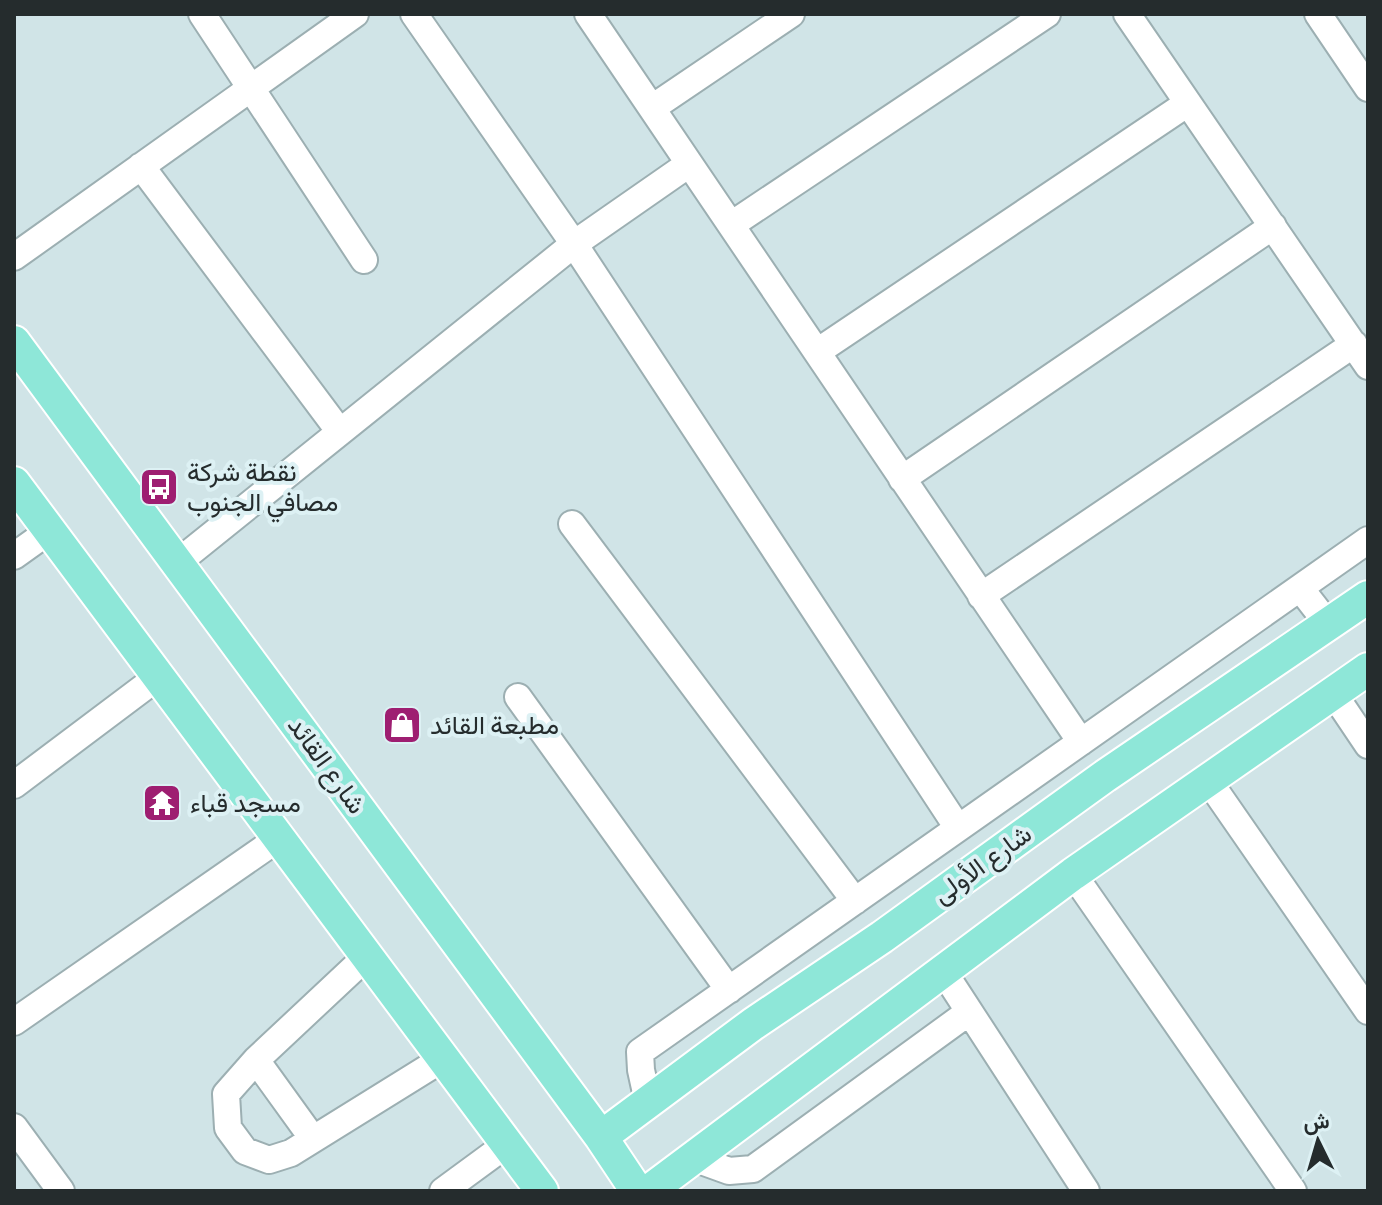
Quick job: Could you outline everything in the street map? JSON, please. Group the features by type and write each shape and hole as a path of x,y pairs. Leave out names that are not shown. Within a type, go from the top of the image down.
{"main road":[{"name":"شارع القائد","path":"14,342 601,1137 637,1191"},
{"path":"14,483 444,1058 507,1144 531,1187"},
{"name":"شارع الأولى","path":"601,1137 753,1024 882,937 1105,776 1368,597"},
{"path":"649,1191 1073,874 1368,669"}],"street":[{"path":"202,14 364,260"},
{"path":"14,257 355,14"},
{"path":"414,14 574,244 958,828"},
{"path":"588,14 1081,742"},
{"path":"652,108 791,14"},
{"path":"731,225 1047,14"},
{"path":"981,596 1361,355 1127,14"},
{"path":"1319,14 1368,88"},
{"path":"817,352 1188,103"},
{"path":"177,563 574,244 689,164"},
{"path":"141,166 340,432"},
{"path":"902,479 1273,226"},
{"path":"572,524 855,901"},
{"path":"14,556 49,531"},
{"path":"648,1102 640,1052 1368,540"},
{"path":"1300,588 1328,624"},
{"path":"14,785 159,676"},
{"path":"1333,693 1368,745"},
{"path":"518,697 729,990"},
{"path":"1208,780 1368,1011"},
{"path":"14,1022 279,838"},
{"path":"1073,874 1293,1191"},
{"path":"367,956 256,1060 226,1094 228,1128 245,1151 269,1160 291,1153 444,1058"},
{"path":"943,971 1086,1191"},
{"path":"693,1158 729,1171 753,1169 969,1012"},
{"path":"256,1060 313,1139"},
{"path":"14,1127 61,1191"},
{"path":"443,1191 507,1144"}],"place":[{"name":"نقطة شركة مصافي الجنوب","path":"159,487"},
{"name":"مطبعة القائد","path":"402,725"},
{"name":"مسجد قباء","path":"162,803"}]}
